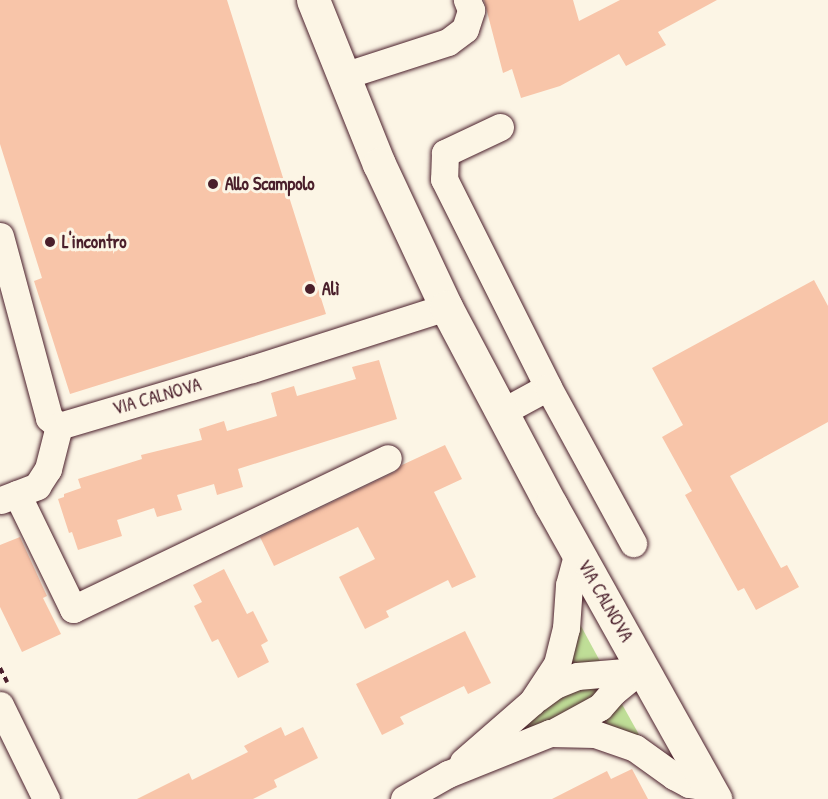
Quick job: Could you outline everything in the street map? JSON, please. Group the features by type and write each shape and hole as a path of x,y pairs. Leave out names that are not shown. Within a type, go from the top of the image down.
{"main road":[{"name":"VIA CALNOVA","path":"313,0 384,175 446,307 578,552 712,793"}],"street":[{"path":"343,76 448,42 465,29 471,10 468,0"},
{"path":"500,127 445,153 444,179 548,387 633,543"},
{"path":"0,236 50,418 59,426 48,469 18,493 73,609 388,458"},
{"name":"VIA CALNOVA","path":"59,426 252,369 446,307"},
{"path":"502,412 548,387"},
{"path":"532,702 557,664 566,628 569,585 578,552"},
{"path":"448,774 555,685 577,676 625,672 643,667"},
{"path":"404,799 448,774 581,719 600,707 613,692 643,667"},
{"path":"0,705 46,799"},
{"path":"550,733 595,734 635,748 674,776 712,793"}],"green space":[{"path":"575,615 601,663 562,671"},
{"path":"609,681 598,698 522,733 520,729 561,691"},
{"path":"618,697 642,740 586,724"}],"building":[{"path":"0,0 227,0 326,314 70,394 34,281 42,278 0,144"},
{"path":"484,0 573,0 579,21 620,0 717,0 658,32 666,45 626,66 619,54 560,86 521,98 512,69 503,73"},
{"path":"814,280 828,306 828,422 730,476 781,568 787,565 799,587 756,610 744,588 738,591 685,495 692,491 662,437 683,425 652,368"},
{"path":"379,360 397,419 238,469 243,487 217,495 214,484 177,495 182,510 157,517 154,508 117,520 122,536 78,550 72,532 69,533 58,499 64,497 64,494 81,488 78,479 142,459 141,455 202,440 199,429 224,421 227,431 277,416 271,393 294,386 297,396 356,379 352,367"},
{"path":"445,445 462,479 434,492 476,577 452,588 448,580 386,611 389,617 365,629 339,577 375,559 358,527 274,566 260,537 395,472 402,465"},
{"path":"20,537 47,596 43,598 61,634 22,652 0,607 0,545"},
{"path":"224,569 247,614 253,611 268,641 261,645 269,662 238,678 218,639 212,642 194,606 202,602 193,585"},
{"path":"465,631 491,683 468,694 464,686 400,717 404,724 382,735 356,684"},
{"path":"281,727 285,736 303,727 318,758 274,780 277,787 253,799 137,799 189,773 192,780 248,752 244,746"},
{"path":"632,769 648,799 552,799 607,771 611,779"}],"place":[{"name":"Allo Scampolo","path":"213,184"},
{"name":"L'incontro","path":"50,242"},
{"name":"Alì","path":"310,289"}]}
